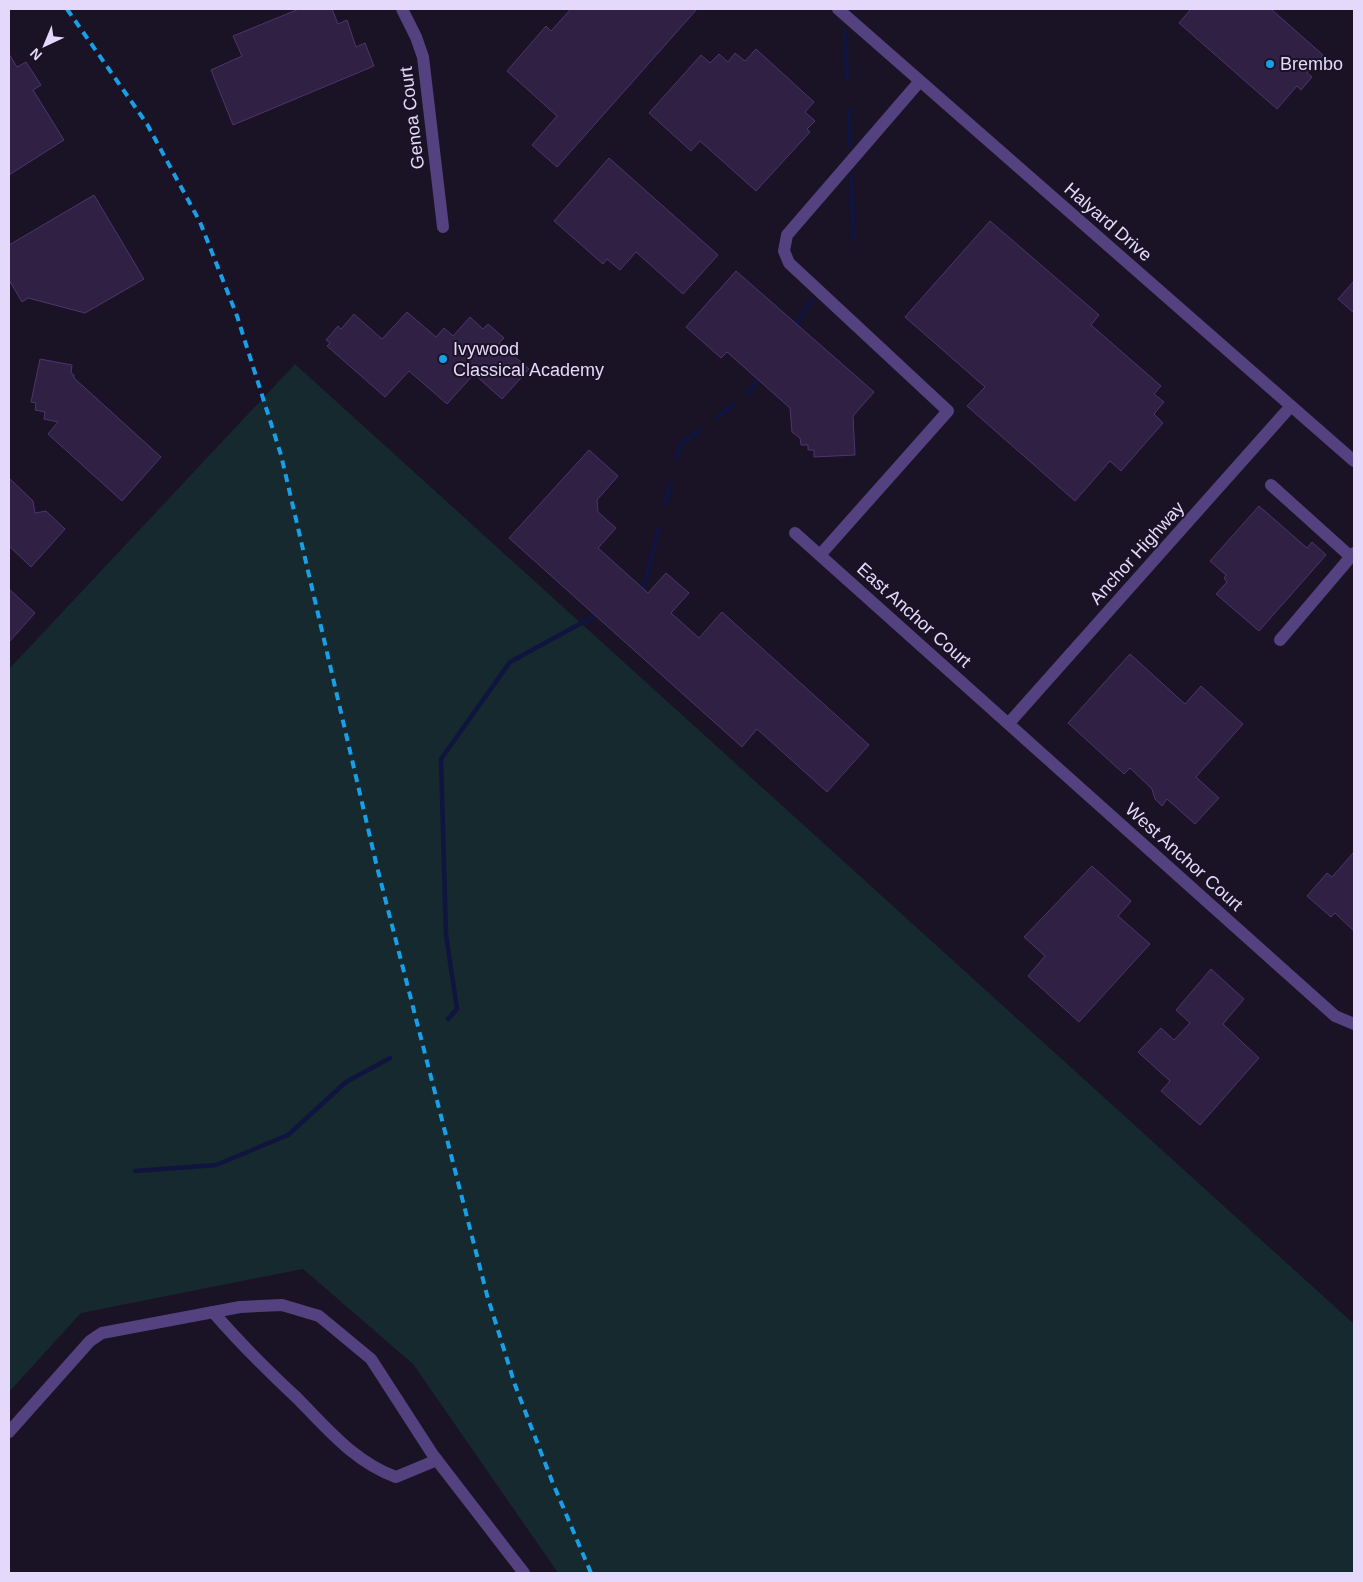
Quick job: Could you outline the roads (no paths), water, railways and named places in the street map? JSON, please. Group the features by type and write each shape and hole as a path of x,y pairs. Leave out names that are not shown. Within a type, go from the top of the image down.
{"street":[{"name":"Genoa Court","path":"402,9 416,37 423,57 443,227"},
{"name":"Halyard Drive","path":"838,9 1354,461"},
{"path":"820,555 948,410 789,263 784,251 787,235 920,81"},
{"name":"Anchor Highway","path":"1009,723 1291,406"},
{"path":"1271,485 1352,555 1280,640"},
{"name":"East Anchor Court","path":"795,532 1009,723"},
{"name":"West Anchor Court","path":"1009,723 1335,1016 1354,1024"},
{"path":"9,1432 90,1340 102,1334 240,1307 282,1305 319,1316 371,1359 437,1460 524,1573"},
{"path":"213,1312 258,1360 356,1456 376,1470 396,1477 437,1460"}],"waterway":[{"path":"845,31 847,79"},
{"path":"849,110 850,146"},
{"path":"851,176 854,239"},
{"path":"794,327 812,300"},
{"path":"749,393 761,375"},
{"path":"717,417 733,405"},
{"path":"677,458 681,444 699,431"},
{"path":"665,504 671,483"},
{"path":"640,591 643,589 659,528"},
{"path":"448,1019 457,1009 446,935 441,759 510,662 600,613"},
{"path":"135,1171 216,1165 288,1135 346,1082 390,1058"}],"railway":[{"path":"67,9 147,124 200,222 237,316 281,455 377,867 487,1295 515,1385 552,1481 591,1573"}],"place":[{"name":"Brembo","path":"1270,64"},
{"name":"Ivywood Classical Academy","path":"443,359"}]}
